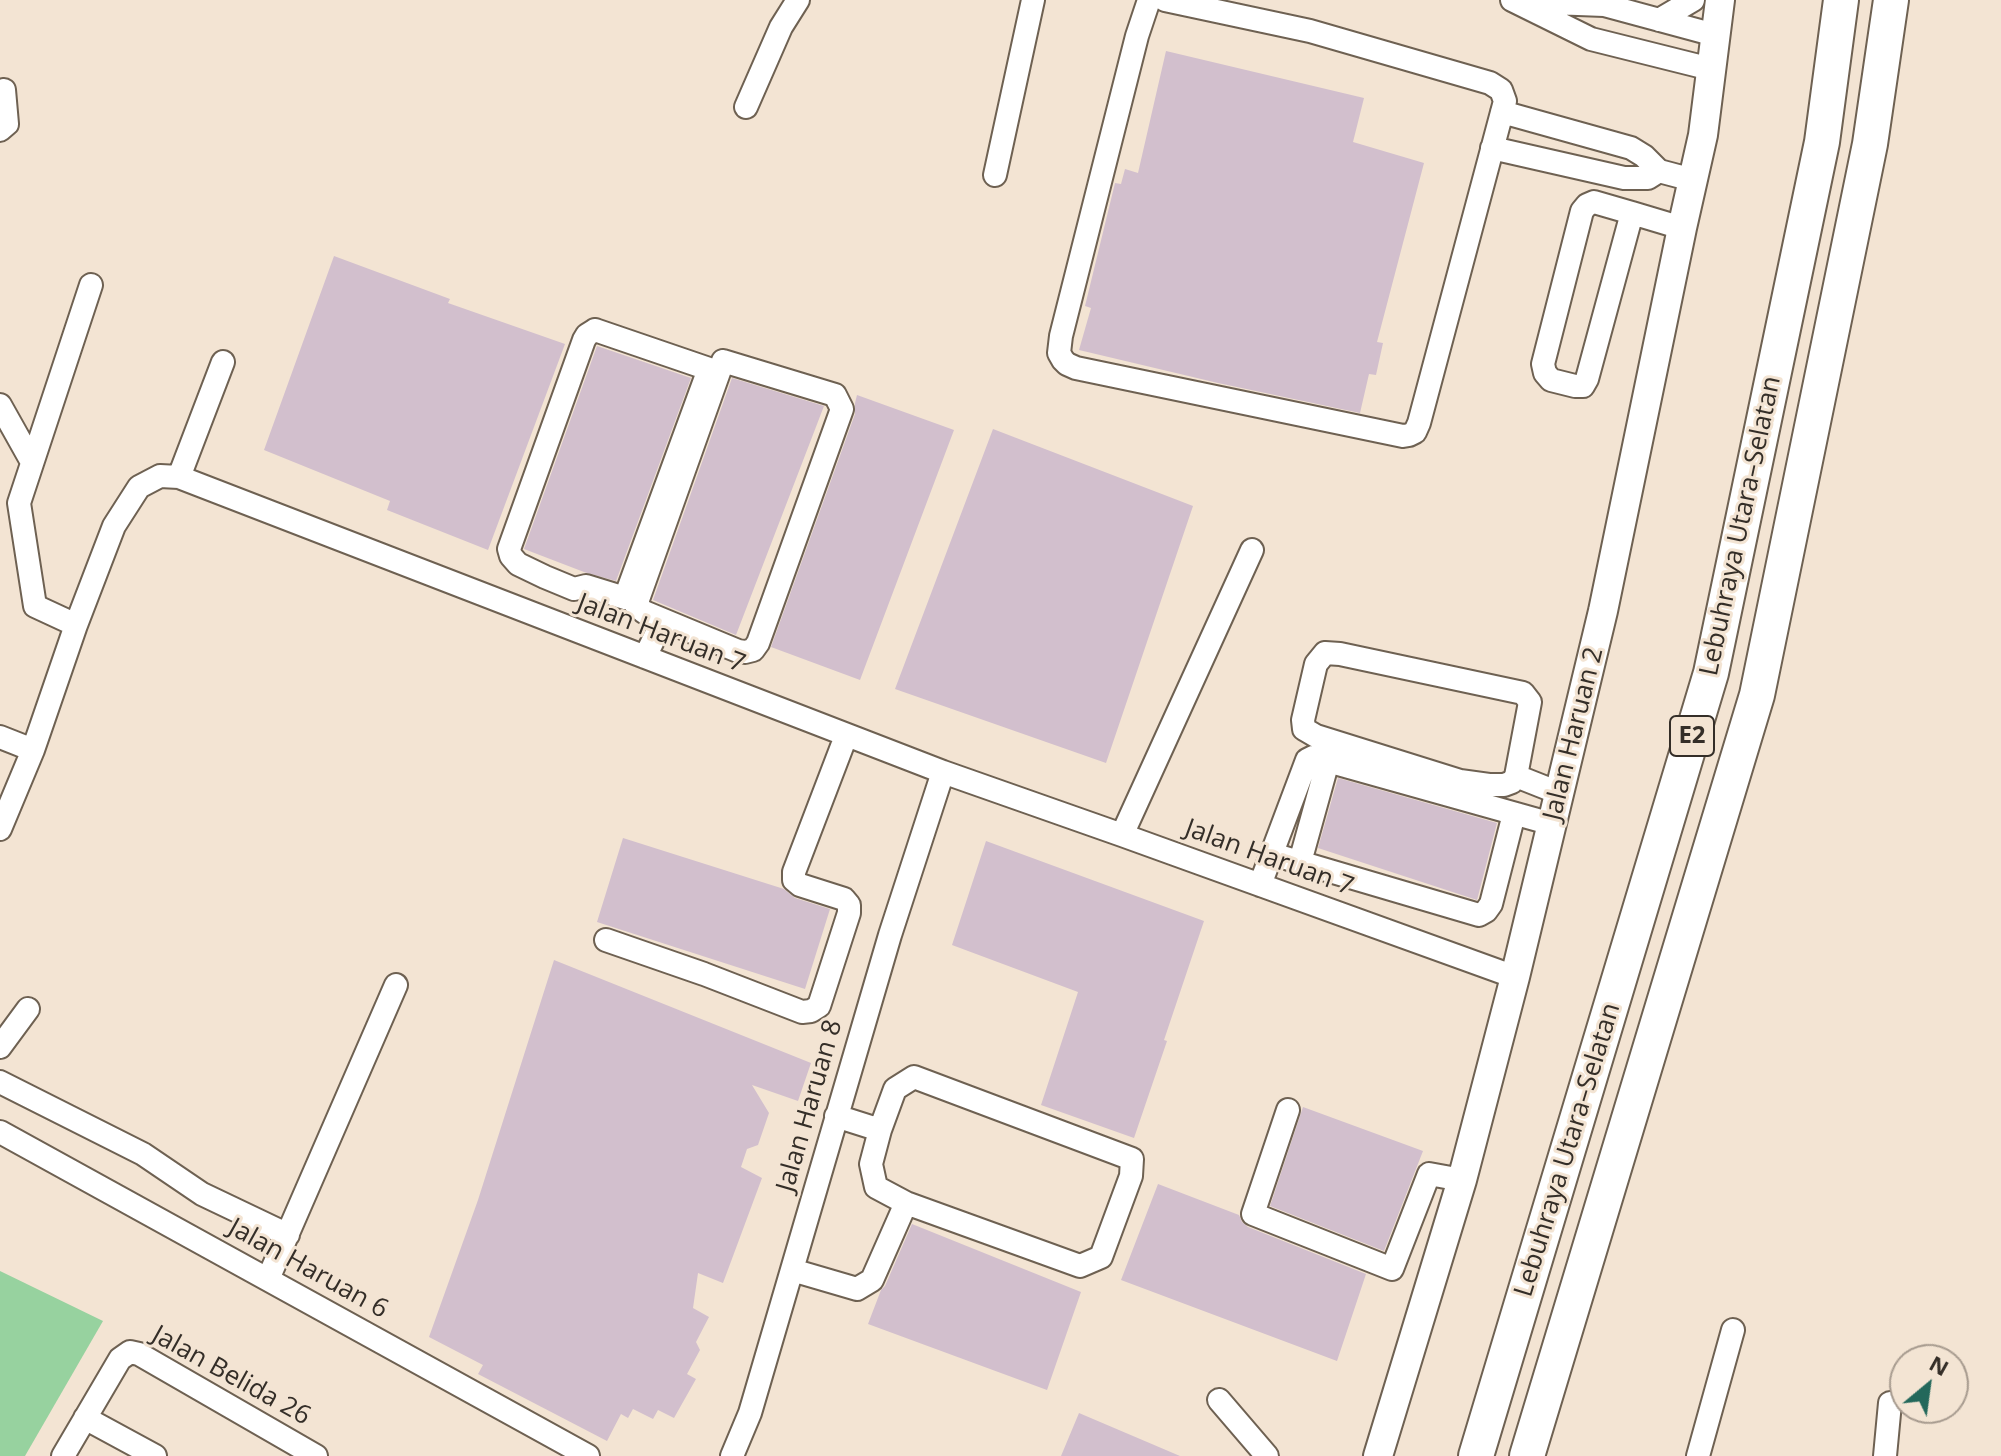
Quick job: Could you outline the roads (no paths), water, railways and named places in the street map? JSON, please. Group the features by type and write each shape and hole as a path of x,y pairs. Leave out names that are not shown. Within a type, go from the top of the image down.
{"highway":[{"name":"Lebuhraya Utara–Selatan","path":"1476,1456 1711,673 1822,142 1841,0"},
{"name":"Lebuhraya Utara–Selatan","path":"1527,1456 1757,695 1870,144 1891,0"}],"main road":[{"name":"Jalan Haruan 2","path":"1378,1456 1462,1180 1515,977 1603,611 1703,135 1720,0"}],"street":[{"path":"746,107 781,27 798,0"},
{"path":"995,175 1033,0"},
{"path":"1149,0 1137,36 1059,353 1067,364 1076,368 1387,433 1403,436 1415,432 1505,101 1501,90 1490,83 1310,31 1165,0"},
{"path":"1516,0 1604,5 1715,35"},
{"path":"1516,0 1591,39 1711,69"},
{"path":"1659,20 1693,0"},
{"path":"0,130 7,124 4,90"},
{"path":"1502,112 1631,148 1659,171 1693,180"},
{"path":"1492,148 1624,178 1648,178 1659,171"},
{"path":"1632,213 1587,379 1583,386 1551,380 1543,364 1582,211 1587,205 1594,202 1632,213 1682,228"},
{"path":"76,625 35,606 19,503 91,285"},
{"path":"599,330 709,369 625,598 586,586 574,589 545,577 518,564 511,556 510,544 587,335 599,330"},
{"path":"723,361 835,395 842,409 840,416 753,650 738,651 663,620 636,605 723,361"},
{"path":"0,829 33,750 114,526 139,487 160,476 179,477 223,362"},
{"path":"0,405 32,462"},
{"name":"Jalan Haruan 7","path":"179,477 846,736 1515,977"},
{"path":"1122,835 1252,550"},
{"path":"531,613 545,577"},
{"path":"645,657 663,620"},
{"path":"1325,653 1340,654 1523,693 1530,702 1516,776 1504,785 1460,781 1316,736 1304,729 1303,720 1316,664 1325,653"},
{"path":"606,940 802,1012 819,1006 849,905 844,899 800,885 794,880 794,872 846,736"},
{"path":"0,737 33,750"},
{"path":"1260,885 1307,760 1313,757 1552,824"},
{"path":"1300,862 1328,761"},
{"name":"Jalan Haruan 8","path":"732,1456 750,1413 890,935 943,772"},
{"path":"1516,776 1559,793"},
{"path":"1272,854 1479,915 1491,904 1514,814"},
{"path":"268,1279 396,985"},
{"path":"0,1047 28,1009"},
{"path":"914,1077 1132,1159 1131,1176 1101,1257 1080,1266 906,1203 876,1187 871,1164 880,1130 895,1089 914,1077"},
{"path":"0,1082 143,1154 202,1194 288,1235"},
{"path":"1288,1110 1253,1214 1392,1269 1429,1174 1462,1180"},
{"path":"836,1116 880,1130"},
{"name":"Jalan Haruan 6","path":"0,1132 588,1456"},
{"path":"792,1270 857,1289 872,1280 906,1203"},
{"path":"1698,1456 1733,1330"},
{"name":"Jalan Belida 26","path":"85,1418 120,1359 130,1352 139,1354 311,1455"},
{"path":"1219,1400 1267,1456"},
{"path":"1885,1456 1889,1414"},
{"path":"63,1456 85,1418 155,1456"}]}
